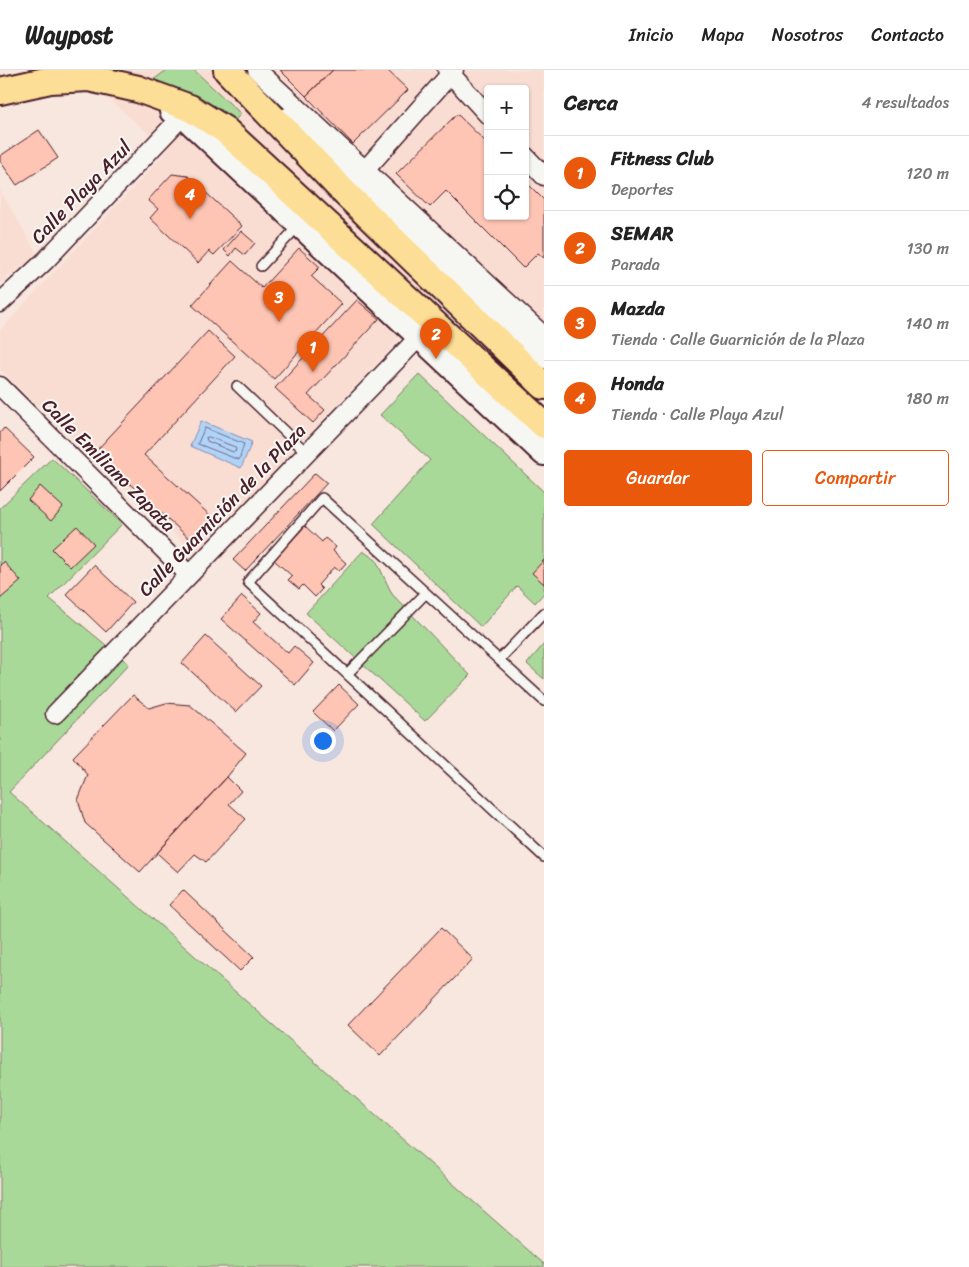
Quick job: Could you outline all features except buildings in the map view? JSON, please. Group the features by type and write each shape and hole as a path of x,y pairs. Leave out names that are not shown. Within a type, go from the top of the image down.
{"main road":[{"path":"64,70 89,78 138,89 225,130 544,425"},
{"path":"0,91 50,80 89,78 139,70"},
{"path":"242,74 544,356"},
{"path":"187,112 300,223 544,453"},
{"path":"357,180 544,386"}],"street":[{"path":"484,110 450,71 357,180 544,336"},
{"name":"Calle Playa Azul","path":"0,303 45,261 187,112"},
{"path":"529,160 544,176"},
{"name":"Calle Guarnición de la Plaza","path":"55,714 420,336"},
{"name":"Calle Emiliano Zapata","path":"0,386 189,575"}],"lane":[{"path":"261,266 300,223"},
{"path":"237,386 307,453"},
{"path":"544,701 322,498 248,582 544,857"},
{"path":"348,674 426,593"},
{"path":"499,660 544,613"}],"shaded area":[{"path":"74,70 544,70 544,364 456,280 195,554 0,370 0,330 168,150"},
{"path":"0,190 38,255 0,283"}],"green space":[{"path":"167,70 194,70 241,114 234,121 186,92 153,80"},
{"path":"419,374 544,492 544,593 535,603 517,586 481,627 373,524 430,460 380,415"},
{"path":"52,458 122,524 49,598 129,664 9,792 544,1264 544,1267 0,1267 0,508"},
{"path":"363,551 376,560 392,594 470,675 425,721 306,613"},
{"path":"544,644 544,679 527,664"}],"water":[{"path":"201,421 252,442 241,468 190,446"}],"place":[{"name":"Honda","path":"190,219"},
{"name":"Mazda","path":"279,322"},
{"name":"SEMAR","path":"436,359"},
{"name":"Fitness Club","path":"313,372"}]}
